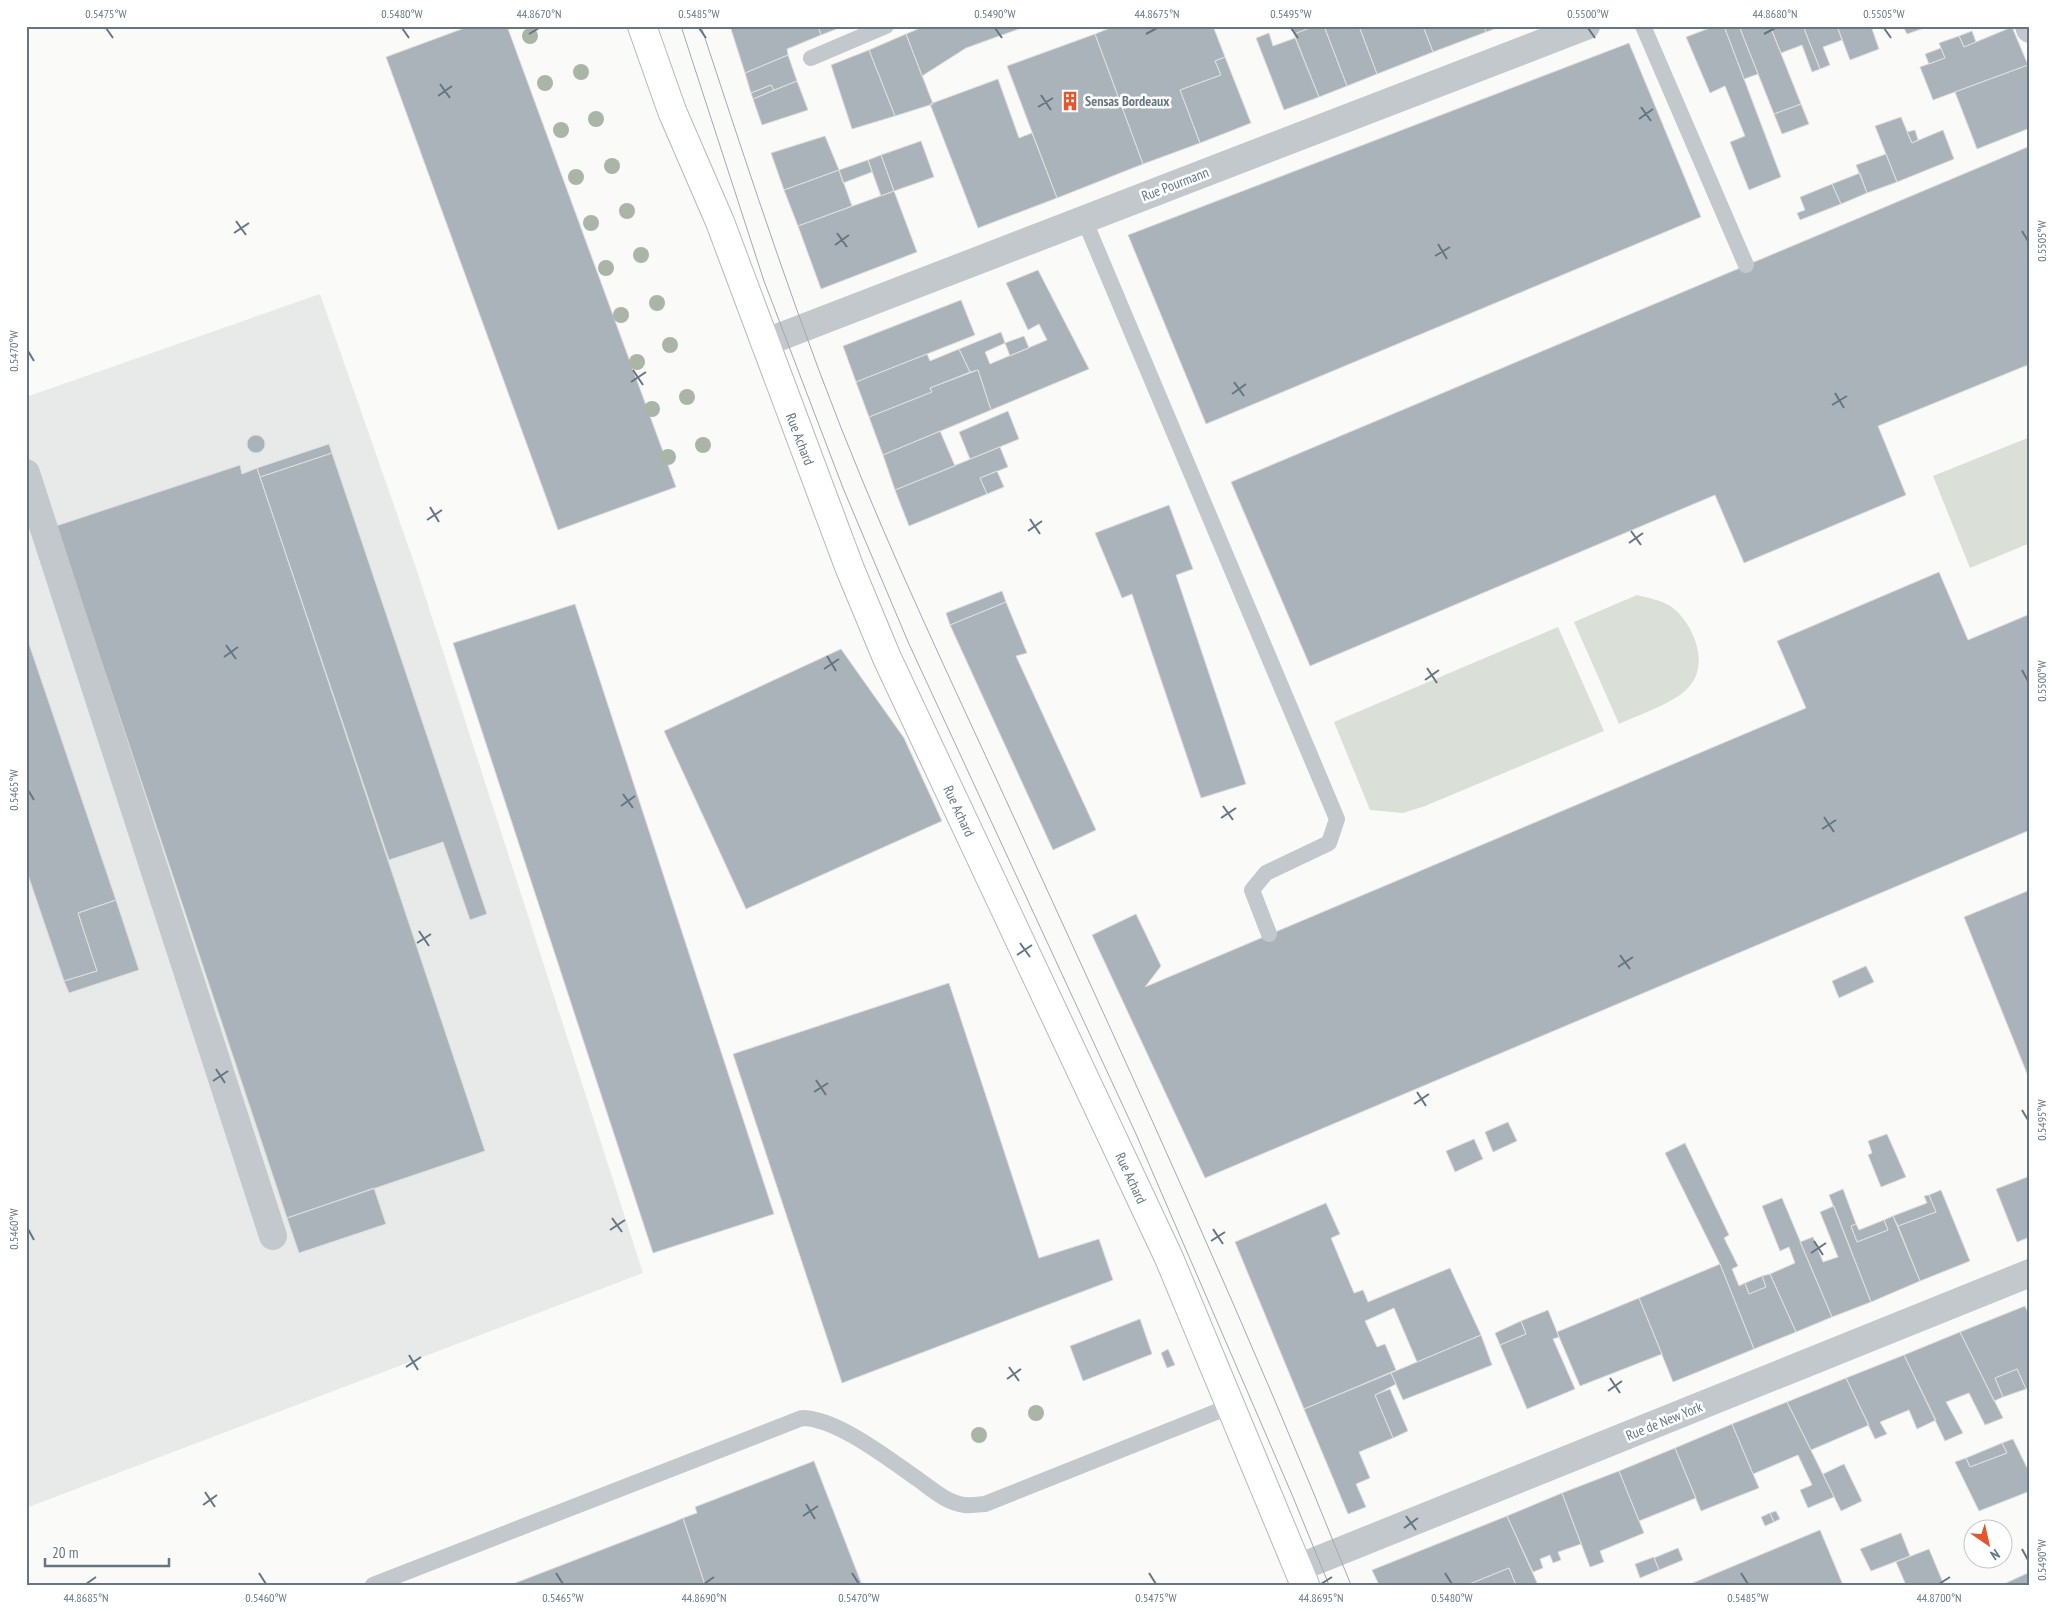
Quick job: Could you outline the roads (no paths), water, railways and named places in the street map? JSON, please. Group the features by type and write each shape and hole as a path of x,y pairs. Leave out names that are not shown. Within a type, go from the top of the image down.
{"street":[{"name":"Rue Achard","path":"642,26 672,111 720,222 843,551 887,658 1169,1258 1301,1577"},
{"name":"Rue Pourmann","path":"764,343 1586,26"},
{"path":"26,473 272,1236"},
{"name":"Rue de New York","path":"1301,1577 2030,1273"}],"lane":[{"path":"811,58 886,26"},
{"path":"1643,26 1746,265"},
{"path":"1084,219 1337,819 1329,843 1266,873 1252,890 1269,934"},
{"path":"374,1585 802,1418 816,1418 830,1424 882,1454 945,1498 966,1505 984,1504 1231,1406"}],"tram line":[{"path":"681,26 764,281 843,488 909,644 1136,1134 1293,1497 1329,1585"},
{"path":"701,26 798,313 840,426 882,528 1194,1213 1274,1398 1351,1585"}],"place":[{"name":"Sensas Bordeaux","path":"1070,101"}]}
